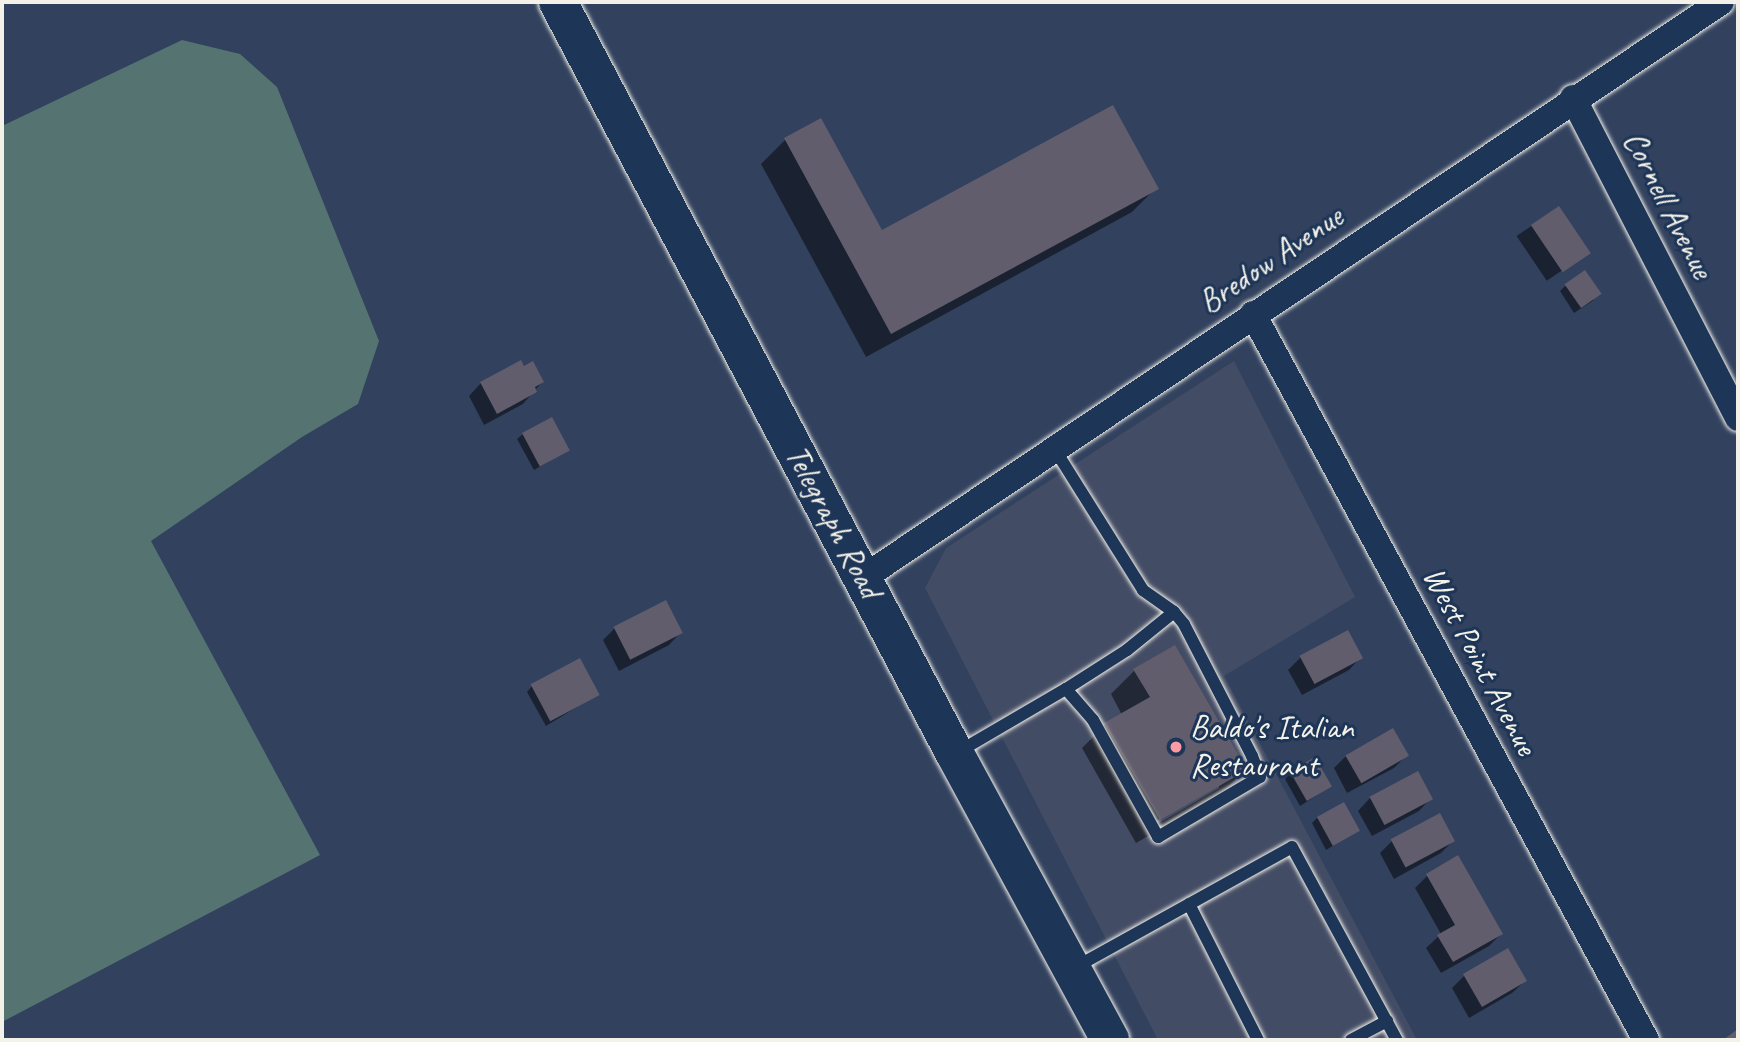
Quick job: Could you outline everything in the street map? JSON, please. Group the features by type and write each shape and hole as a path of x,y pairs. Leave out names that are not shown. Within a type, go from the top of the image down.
{"main road":[{"name":"Telegraph Road","path":"558,2 955,754 1110,1040"}],"street":[{"name":"Bredow Avenue","path":"863,578 1573,98 1721,2"},
{"name":"Cornell Avenue","path":"1573,98 1738,418"},
{"name":"West Point Avenue","path":"1253,314 1646,1040"}],"lane":[{"path":"1054,448 1143,590 1174,612 1184,624 1252,756 1260,777 1158,837 1093,720 1066,689"},
{"path":"955,754 1127,650 1174,612"},
{"path":"1072,969 1292,847 1397,1040"},
{"path":"1189,904 1258,1040"},
{"path":"1351,1040 1387,1021"}],"shaded area":[{"path":"1234,361 1355,597 1224,676 1417,1040 1158,1040 925,588 946,548"}],"green space":[{"path":"182,40 240,54 277,87 379,341 358,404 302,437 151,541 320,855 2,1022 2,126"}],"building":[{"path":"1113,105 1159,189 891,334 784,138 821,118 882,230"},
{"path":"1559,206 1591,253 1563,272 1531,225"},
{"path":"1585,270 1602,294 1581,308 1565,284"},
{"path":"521,360 524,366 533,361 544,382 535,387 537,392 497,414 480,382"},
{"path":"552,417 570,451 540,467 522,433"},
{"path":"666,600 683,633 630,660 613,627"},
{"path":"1348,630 1363,658 1314,684 1299,656"},
{"name":"Baldo's Italian Restaurant","path":"1175,645 1247,770 1160,820 1104,723 1150,697 1133,669"},
{"path":"580,658 600,695 550,721 531,684"},
{"path":"1393,728 1409,756 1361,783 1345,756"},
{"path":"1315,757 1332,786 1307,801 1290,772"},
{"path":"1418,771 1433,799 1384,825 1369,797"},
{"path":"1344,802 1360,831 1333,846 1317,817"},
{"path":"1440,813 1455,841 1406,868 1391,839"},
{"path":"1458,855 1503,934 1453,962 1437,935 1455,925 1426,874"},
{"path":"1508,948 1527,981 1482,1007 1463,974"},
{"path":"1738,1029 1738,1040 1723,1040"}],"place":[{"name":"Baldo's Italian Restaurant","path":"1176,747"}]}
